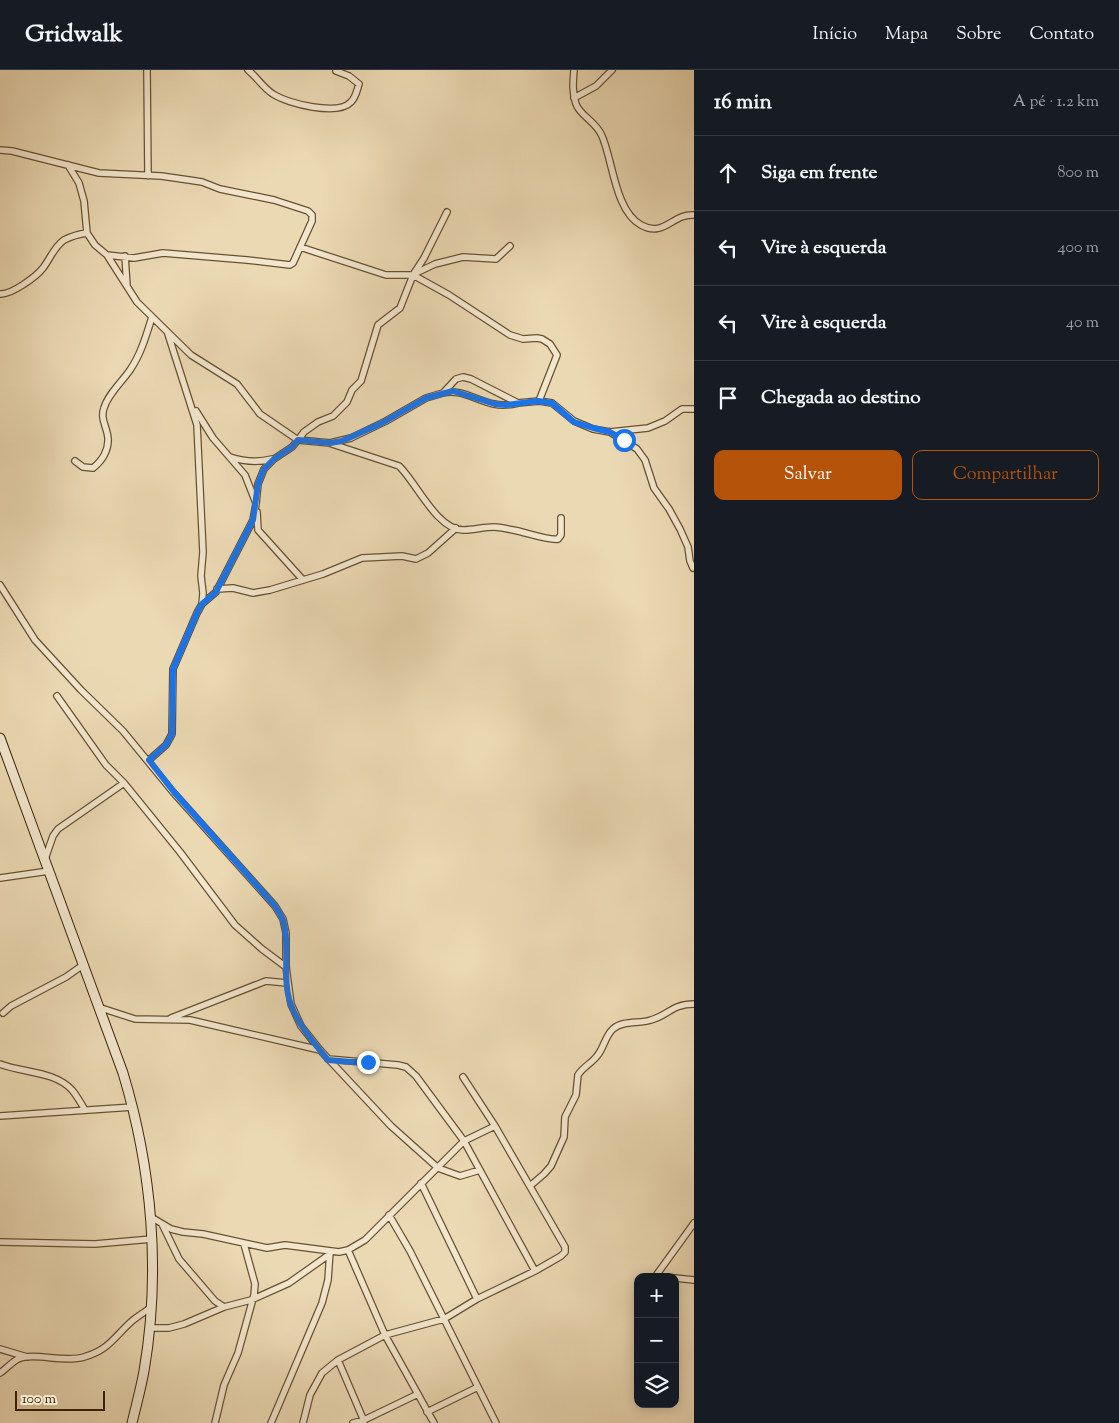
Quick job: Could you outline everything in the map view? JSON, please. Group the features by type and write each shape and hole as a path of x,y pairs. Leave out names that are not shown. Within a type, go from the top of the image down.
{"main road":[{"path":"0,738 4,764 45,860 123,1073 133,1106 146,1171 152,1239 151,1307 144,1371 132,1423"}],"street":[{"path":"147,70 148,176"},
{"path":"248,70 273,94 312,108 341,107 351,103 356,95 359,84 349,76 336,72"},
{"path":"574,70 574,98 578,110 595,123 602,136 619,195 632,219 651,230 661,228 685,214 694,216"},
{"path":"574,98 596,86 612,70"},
{"path":"0,150 12,151 99,173 169,177 202,182 220,190 274,200 308,211 312,215 312,221 293,263 290,265 163,253 134,258 106,255"},
{"path":"68,166 79,183 84,201 87,233 95,245 106,255 137,302 191,355 238,384 260,414 298,440 330,443 399,466 428,504 449,526 462,530 494,527 526,532 552,541 558,539 561,535 561,518"},
{"path":"202,604 210,600 243,542 253,520 258,484 264,469 274,459 292,447 304,432 333,416 346,402 352,390 362,381 378,325 400,308 413,275 424,258 447,212"},
{"path":"0,294 6,294 15,290 38,273 63,241 76,235 87,233"},
{"path":"300,247 386,275 413,275 435,264 464,257 496,259 510,246"},
{"path":"125,256 127,286"},
{"path":"413,275 449,295 510,335 523,339 537,338 550,344 556,351 556,361 538,401"},
{"path":"75,461 83,467 93,468 101,462 106,451 108,438 102,415 104,406 131,369 143,346 152,317"},
{"path":"149,760 166,745 172,734 173,669 202,604 203,593 197,425 167,332"},
{"path":"443,393 456,379 463,377 471,379 518,403"},
{"path":"330,443 355,436 426,398 453,391 495,404 506,405 538,401 552,403 574,422 610,432 637,449 645,460 654,488 670,509 680,528 688,547 693,568"},
{"path":"192,405 213,438 245,475 256,504 258,530 303,580"},
{"path":"610,432 648,428 665,421 682,410 694,409"},
{"path":"229,456 258,463 274,459"},
{"path":"217,589 233,588 253,593 323,574 362,558 402,556 416,560 428,553 456,528"},
{"path":"0,584 35,640 80,690 149,760 174,792 275,906 283,918 286,934 287,983 291,1004 301,1026 328,1060 391,1126 438,1168 460,1176 480,1170"},
{"path":"57,696 106,765 124,783 180,852 235,925 262,949 286,966"},
{"path":"45,860 53,836 58,830 124,783"},
{"path":"0,878 49,871"},
{"path":"3,1013 11,1006 66,978 83,965"},
{"path":"168,1019 266,981 287,983"},
{"path":"530,1186 551,1166 564,1137 565,1117 576,1095 578,1075 598,1055 608,1035 614,1028 623,1023 650,1021 675,1007 683,1004 694,1004"},
{"path":"98,1007 135,1019 190,1020 320,1050"},
{"path":"328,1060 398,1065 406,1067 416,1076 464,1141 535,1271"},
{"path":"0,1064 59,1080 71,1089 85,1110"},
{"path":"303,1423 310,1396 322,1373 338,1360 385,1335 444,1319 477,1299 535,1271 562,1256 565,1252 565,1247 530,1186 463,1076"},
{"path":"0,1116 133,1106"},
{"path":"151,1217 171,1229 267,1248 285,1245 330,1252 348,1250 365,1240 464,1141 495,1126"},
{"path":"421,1183 477,1299"},
{"path":"389,1215 410,1252 496,1423"},
{"path":"658,1273 694,1223"},
{"path":"162,1224 178,1259 214,1301 224,1307"},
{"path":"0,1242 95,1244 152,1239"},
{"path":"215,1423 224,1385 238,1353 254,1295 255,1284 244,1244"},
{"path":"348,1250 385,1335 434,1423"},
{"path":"149,1328 169,1328 184,1324 224,1307 252,1300 289,1283 330,1252"},
{"path":"271,1423 322,1302 328,1280 330,1252"},
{"path":"679,1278 694,1280"},
{"path":"0,1349 27,1357 61,1360 82,1358 109,1346 132,1321 151,1307"},
{"path":"0,1373 18,1359 27,1357"},
{"path":"338,1360 365,1422"},
{"path":"428,1412 478,1388"},
{"path":"354,1423 365,1422 418,1394"}],"route":[{"path":"368,1062 328,1060 301,1026 291,1004 287,983 286,934 283,918 275,906 174,792 149,760 166,745 172,734 173,669 180,657 197,613 202,604 210,600 216,592 243,542 253,520 258,484 264,469 298,440 330,443 342,441 382,423 426,398 453,391 480,401 495,404 506,405 546,401 557,406 574,422 610,432 624,440"}]}
